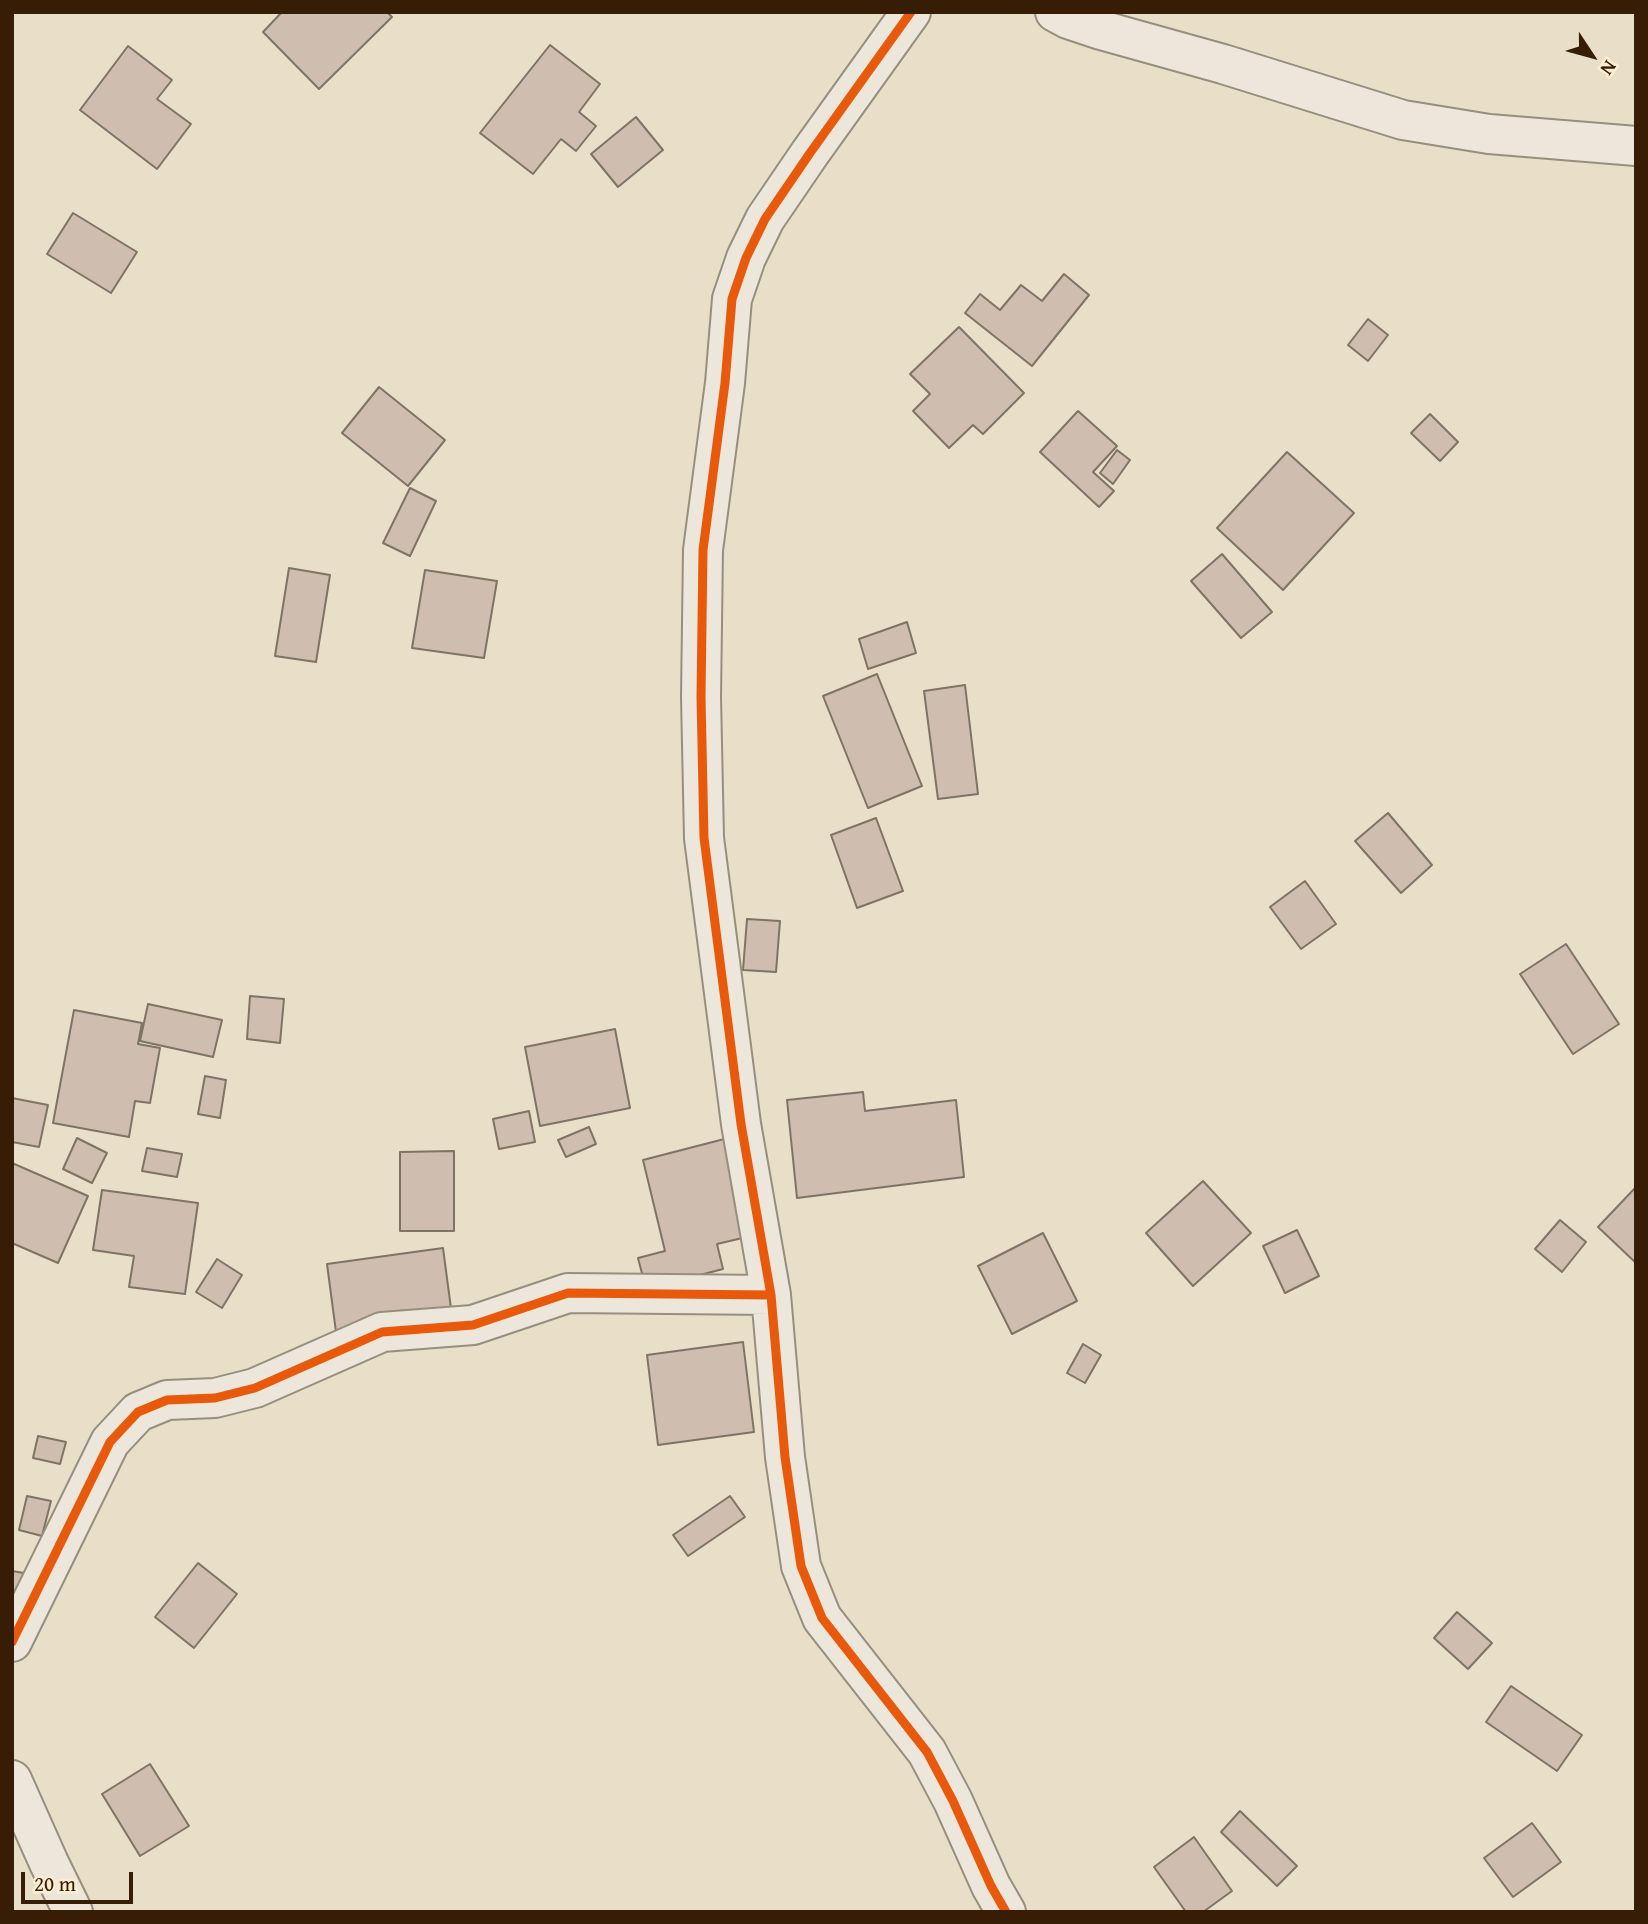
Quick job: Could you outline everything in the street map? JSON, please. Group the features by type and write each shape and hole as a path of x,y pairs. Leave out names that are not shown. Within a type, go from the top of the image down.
{"street":[{"path":"911,12 765,219 746,258 732,299 725,383 703,550 701,697 704,838 741,1124 771,1295 785,1457 801,1566 822,1618 926,1752 953,1801 991,1886 1006,1912"},
{"path":"1055,12 1101,30 1223,64 1402,120 1489,134 1636,146"},
{"path":"12,1642 110,1442 138,1412 167,1400 215,1398 254,1388 382,1332 473,1325 568,1293 771,1295"},
{"path":"12,1780 73,1912"}],"building":[{"path":"282,12 387,12 392,17 319,89 263,32"},
{"path":"550,45 600,84 579,112 596,126 576,151 561,139 533,174 480,133"},
{"path":"128,46 172,80 157,99 191,124 157,169 80,110"},
{"path":"636,117 663,150 618,187 591,154"},
{"path":"73,213 137,252 111,293 47,254"},
{"path":"1064,274 1089,295 1032,366 965,313 980,294 1000,310 1021,285 1042,301"},
{"path":"1368,319 1388,335 1368,361 1348,345"},
{"path":"959,327 1024,393 983,434 973,425 949,448 913,411 930,394 910,374"},
{"path":"379,387 445,440 408,486 342,433"},
{"path":"1078,411 1117,446 1093,472 1114,491 1099,507 1040,452"},
{"path":"1430,414 1458,442 1440,461 1411,433"},
{"path":"1117,450 1130,460 1113,484 1100,473"},
{"path":"1287,452 1354,513 1283,590 1217,528"},
{"path":"410,488 436,501 410,556 383,543"},
{"path":"1222,554 1272,612 1241,638 1191,581"},
{"path":"289,568 330,575 316,662 275,656"},
{"path":"425,570 497,581 484,658 412,648"},
{"path":"907,622 916,653 868,669 859,639"},
{"path":"877,674 922,786 868,808 823,696"},
{"path":"965,685 978,794 938,799 924,691"},
{"path":"1388,813 1432,865 1401,893 1355,841"},
{"path":"876,818 903,891 857,908 831,835"},
{"path":"1305,881 1336,924 1301,949 1270,907"},
{"path":"747,919 780,921 776,972 743,970"},
{"path":"1566,944 1619,1024 1573,1054 1520,974"},
{"path":"250,996 284,999 280,1043 247,1039"},
{"path":"148,1004 222,1020 213,1057 140,1041"},
{"path":"74,1010 142,1023 138,1044 160,1048 150,1103 135,1101 129,1137 53,1123"},
{"path":"615,1029 630,1108 540,1126 525,1047"},
{"path":"205,1076 226,1080 220,1118 198,1114"},
{"path":"863,1092 865,1111 956,1100 964,1177 797,1198 787,1100"},
{"path":"12,1098 48,1105 39,1147 12,1142"},
{"path":"529,1111 535,1142 499,1149 493,1119"},
{"path":"589,1127 596,1144 566,1157 558,1140"},
{"path":"732,1137 755,1235 717,1244 723,1269 646,1289 638,1258 665,1251 643,1160"},
{"path":"77,1138 107,1153 92,1183 63,1169"},
{"path":"147,1148 182,1154 177,1177 142,1171"},
{"path":"454,1151 454,1231 400,1231 400,1152"},
{"path":"12,1163 88,1196 58,1263 12,1243"},
{"path":"1203,1181 1251,1233 1193,1286 1146,1233"},
{"path":"1636,1187 1636,1263 1598,1227"},
{"path":"102,1190 198,1203 185,1294 129,1287 134,1256 93,1250"},
{"path":"1560,1220 1586,1242 1562,1272 1535,1249"},
{"path":"1297,1230 1319,1276 1285,1293 1263,1246"},
{"path":"1043,1233 1077,1301 1012,1334 978,1266"},
{"path":"443,1248 452,1316 336,1332 327,1264"},
{"path":"217,1259 242,1275 222,1308 196,1292"},
{"path":"743,1342 754,1432 658,1445 647,1355"},
{"path":"1083,1344 1101,1355 1085,1383 1067,1373"},
{"path":"38,1436 66,1442 60,1464 33,1458"},
{"path":"27,1496 51,1501 42,1536 19,1530"},
{"path":"730,1496 745,1517 688,1556 673,1535"},
{"path":"198,1563 237,1594 194,1648 155,1617"},
{"path":"12,1571 24,1573 12,1601"},
{"path":"1457,1612 1492,1643 1468,1669 1434,1638"},
{"path":"1511,1686 1582,1735 1557,1771 1486,1722"},
{"path":"150,1764 189,1826 140,1856 102,1794"},
{"path":"1240,1811 1297,1866 1277,1886 1221,1832"},
{"path":"1532,1823 1561,1862 1513,1897 1484,1858"},
{"path":"1194,1837 1232,1891 1203,1912 1186,1912 1154,1867"}],"cycle path":[{"path":"911,12 765,219 746,258 732,299 725,383 703,550 701,697 704,838 741,1124 771,1295 785,1457 801,1566 822,1618 927,1752 1006,1912"},
{"path":"12,1642 110,1442 138,1412 167,1400 215,1398 255,1388 382,1332 473,1325 568,1293 771,1295"}]}
